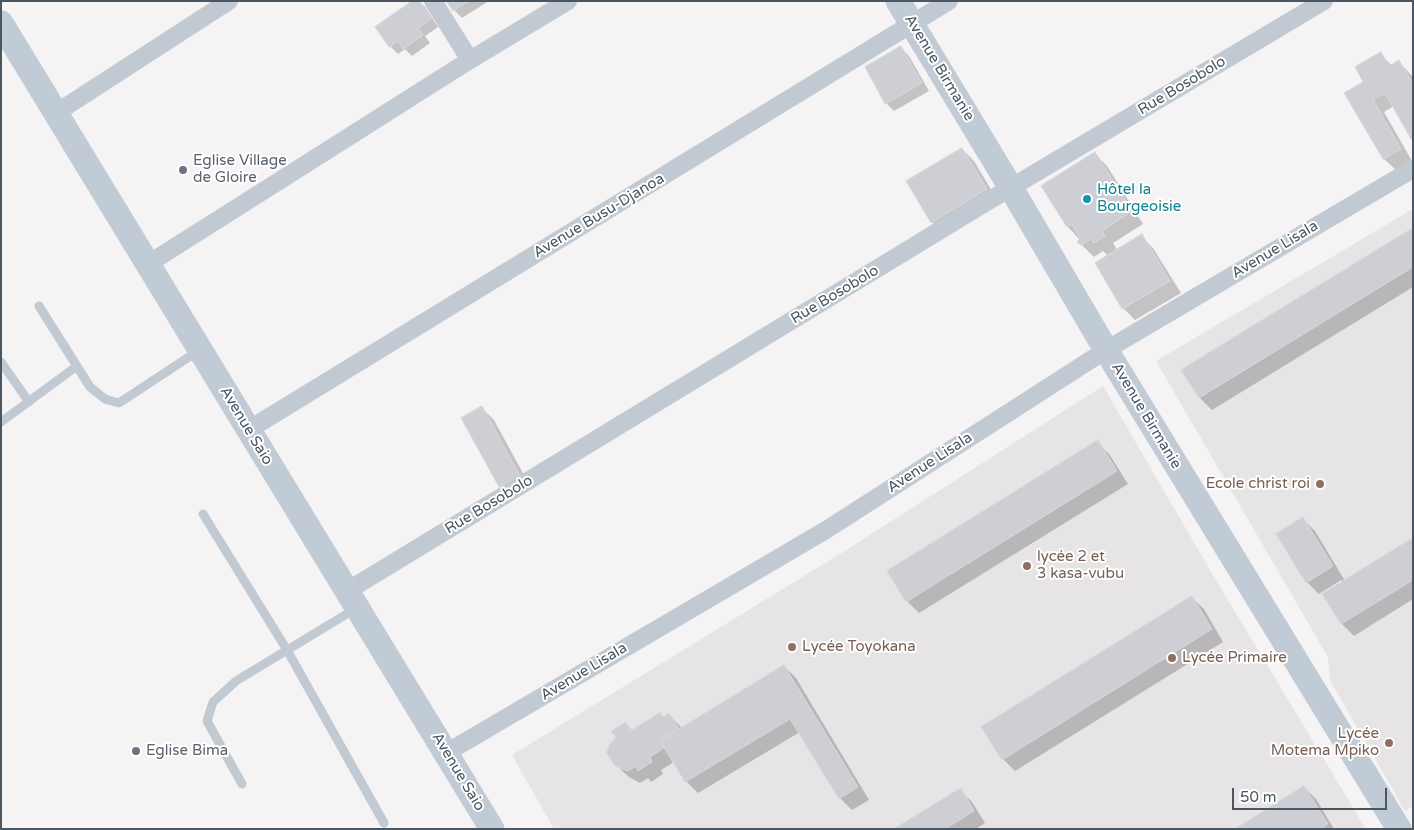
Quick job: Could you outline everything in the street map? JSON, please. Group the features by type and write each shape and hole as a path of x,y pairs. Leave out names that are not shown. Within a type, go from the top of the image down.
{"street":[{"path":"56,113 229,1"},
{"path":"433,1 470,60"},
{"path":"148,264 470,60 568,1"},
{"name":"Avenue Birmanie","path":"898,1 1012,188 1106,350 1399,829"},
{"name":"Avenue Busu-Djanoa","path":"248,430 949,1"},
{"name":"Rue Bosobolo","path":"352,599 1012,188 1324,1"},
{"name":"Avenue Saio","path":"1,24 492,829"},
{"name":"Avenue Lisala","path":"446,753 826,530 1106,350 1413,169"}],"lane":[{"path":"40,306 90,386 105,399 119,403 200,350"},
{"path":"1,362 29,402"},
{"path":"1,422 77,366"},
{"path":"204,514 286,650 384,824"},
{"path":"242,784 207,721 213,702 236,681 286,650 352,599"}],"shaded area":[{"name":"Ecole christ roi","path":"1413,209 1413,806 1405,811 1330,680 1328,657 1156,361"},
{"path":"1103,386 1214,577 1366,829 554,829 512,755 840,554"}],"building":[{"path":"412,1 419,1 431,19 418,28 423,35 403,49 398,41 389,47 375,27"},
{"path":"447,1 469,1 453,11"},
{"path":"901,46 922,83 885,104 865,67"},
{"path":"1381,52 1389,66 1399,60 1413,84 1413,138 1411,139 1385,93 1373,100 1401,149 1383,159 1344,93 1363,82 1355,67"},
{"path":"962,148 987,189 931,223 906,181"},
{"name":"Hôtel la Bourgeoisie","path":"1095,152 1132,211 1102,231 1105,236 1094,243 1091,239 1081,245 1077,242 1080,238 1072,224 1067,227 1041,186"},
{"path":"1413,228 1413,267 1199,398 1181,370"},
{"path":"1142,234 1170,281 1122,309 1095,263"},
{"path":"482,406 520,476 499,487 461,418"},
{"path":"1098,440 1117,471 906,602 887,571"},
{"path":"1303,517 1333,566 1306,583 1276,534"},
{"path":"1413,538 1413,580 1341,624 1322,594"},
{"path":"1192,596 1212,629 1002,760 981,727"},
{"path":"784,665 858,787 839,799 790,719 685,782 660,741"},
{"path":"660,713 663,717 669,713 679,729 660,741 664,748 650,757 652,762 638,771 636,766 628,771 615,766 606,752 612,741 616,738 611,731 626,722 631,730"},
{"path":"1304,786 1328,824 1320,829 1235,829"},
{"path":"961,788 974,811 945,829 894,829"}],"place":[{"name":"Eglise Village de Gloire","path":"183,170"},
{"name":"Hôtel la Bourgeoisie","path":"1087,199"},
{"name":"Ecole christ roi","path":"1320,484"},
{"name":"lycée 2 et 3 kasa-vubu","path":"1027,566"},
{"name":"Lycée Toyokana","path":"792,647"},
{"name":"Lycée Primaire","path":"1172,658"},
{"name":"Lycée Motema Mpiko","path":"1389,743"},
{"name":"Eglise Bima","path":"136,751"}]}
